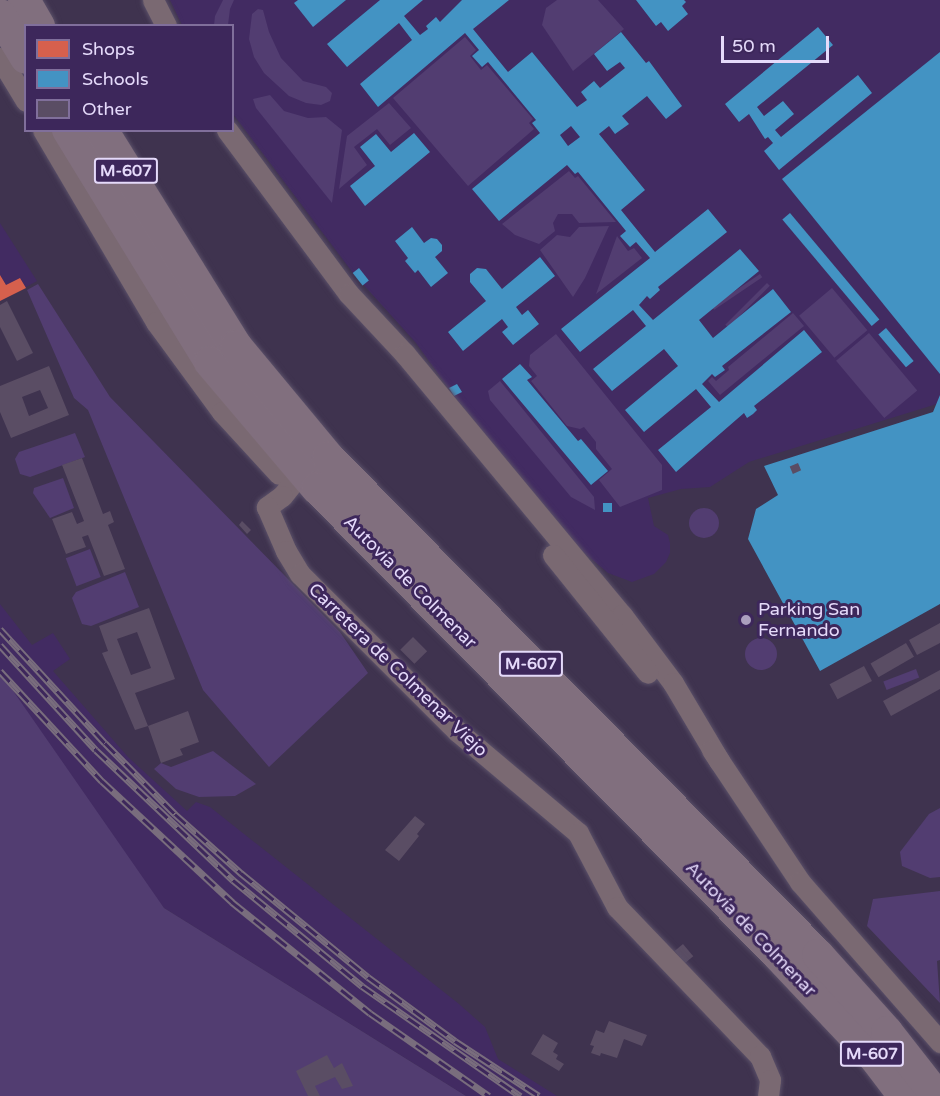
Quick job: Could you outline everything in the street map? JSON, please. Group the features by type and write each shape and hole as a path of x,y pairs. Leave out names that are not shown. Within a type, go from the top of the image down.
{"highway":[{"path":"24,0 38,24"},
{"path":"0,15 24,55"},
{"name":"Autovía de Colmenar","path":"69,132 210,362 317,488 836,1016 876,1059 904,1096"},
{"name":"Autovía de Colmenar","path":"103,132 236,346 328,457 818,955 886,1032 937,1096"},
{"path":"285,480 526,699"},
{"path":"836,1016 892,1096"}],"street":[{"path":"153,0 165,24"},
{"path":"0,58 24,98"},
{"path":"44,132 156,322 222,412 285,480"},
{"path":"229,132 375,324 402,367 477,465 506,496 720,762"},
{"path":"375,324 405,354 622,615 673,683 720,762"},
{"name":"Carretera de Colmenar Viejo","path":"285,480 282,496 267,507 286,551 300,574 457,731 578,833 617,907 760,1056 770,1080 768,1096"},
{"path":"506,496 530,515 603,606"},
{"path":"624,632 720,762 800,882 940,1042"}],"shaded area":[{"path":"170,0 940,0 940,403 749,462 710,487 681,489 648,498 654,526 668,535 670,553 666,562 654,574 632,582 608,573 575,545 454,396 416,343 353,273 234,115 234,24 182,24"},
{"path":"223,0 234,0 228,24 214,24 215,16"},
{"path":"557,0 598,0 624,29 573,71 542,25 546,8"},
{"path":"258,9 263,10 269,32 281,58 303,81 326,87 332,93 330,101 321,105 306,103 289,96 264,73 254,57 249,39 252,14"},
{"path":"465,37 476,50 470,56 481,70 487,65 533,119 529,123 534,129 468,186 393,98"},
{"path":"270,95 284,111 308,118 326,117 342,130 332,203 256,108 253,99"},
{"path":"389,103 411,128 390,145 377,129 354,147 367,165 339,189 347,136"},
{"path":"569,171 575,178 578,176 616,222 579,223 572,214 558,214 553,223 555,231 539,244 515,235 502,224"},
{"path":"0,223 37,281 0,301"},
{"path":"609,226 585,278 573,297 540,250 557,235 570,237 579,227"},
{"path":"617,236 628,251 634,248 642,258 596,294"},
{"path":"760,274 762,277 714,310 712,306"},
{"path":"767,283 770,286 728,328 725,325"},
{"path":"38,284 110,397 340,632 368,673 269,767 203,690 88,410 74,398 27,290"},
{"path":"832,288 867,330 834,358 799,316"},
{"path":"793,313 804,326 720,395 708,381 712,377 716,381 729,370 728,367"},
{"path":"869,333 917,390 884,418 836,361"},
{"path":"556,334 662,465 662,490 620,507 599,480 612,469 596,449 596,442 584,427 580,429 567,426 531,381 537,376 529,366 530,355"},
{"path":"500,381 594,497 595,510 571,497 490,400 488,391"},
{"path":"75,433 85,457 30,477 20,474 15,459 19,452"},
{"path":"63,478 74,508 50,518 33,493 34,488"},
{"path":"704,508 710,509 718,517 718,529 710,537 704,538 698,537 690,529 689,523 690,517 698,509"},
{"path":"90,549 101,577 76,586 66,558"},
{"path":"125,572 139,607 91,626 82,624 72,598 76,592"},
{"path":"0,604 32,645 53,633 70,659 53,671 128,757 187,811 196,802 210,807 459,1004 485,1027 498,1059 557,1096 466,1096 164,908 0,704"},
{"path":"761,638 772,643 777,654 772,665 761,670 750,665 745,654 750,643"},
{"path":"916,669 919,677 887,690 883,682"},
{"path":"0,672 164,908 466,1096 0,1096"},
{"path":"213,751 256,784 235,796 199,797 176,789 154,769 161,763 171,767"},
{"path":"940,808 940,877 930,878 902,866 900,852 929,814"},
{"path":"940,891 940,960 937,961 940,1003 867,926 873,899"}],"building: Shops":[{"path":"0,275 6,285 20,278 26,288 0,301"}],"building: Schools":[{"path":"298,0 346,0 313,27 294,3"},
{"path":"380,0 423,0 404,16 420,35 428,29 426,26 436,17 440,22 462,0 509,0 473,29 508,72 532,52 577,107 587,100 581,92 594,81 600,88 625,68 620,62 607,71 594,54 621,32 646,63 649,61 682,106 666,119 647,96 622,116 629,124 615,134 609,126 599,134 645,190 621,210 655,252 708,209 727,232 658,287 660,290 650,299 647,296 639,305 653,320 740,249 759,271 699,320 713,338 773,289 791,312 722,366 725,370 715,377 712,374 702,384 719,402 804,330 822,352 754,406 757,410 753,414 747,418 744,413 676,472 658,450 711,407 696,389 644,432 625,410 678,366 664,349 612,391 593,369 646,326 633,310 580,352 561,329 650,258 636,242 630,247 620,236 626,231 578,172 575,174 567,165 499,221 472,189 540,133 532,123 536,120 488,62 482,67 472,56 479,50 465,33 378,107 360,84 412,40 399,23 347,67 327,44","holes":["571,126 580,137 568,146 560,135"]},
{"path":"636,0 684,0 686,2 682,6 688,14 668,31 661,22 656,26"},
{"path":"818,27 833,45 757,107 764,116 783,101 794,114 775,130 781,137 858,75 872,93 779,170 764,151 773,143 768,137 765,139 749,114 739,122 725,104"},
{"path":"940,52 940,374 782,179"},
{"path":"414,133 430,152 365,206 350,186 375,166 360,147 376,134 391,152"},
{"path":"790,213 879,319 872,326 782,219"},
{"path":"412,227 424,243 431,238 437,239 442,245 442,251 435,257 448,273 431,287 418,270 415,273 405,261 408,258 395,241"},
{"path":"540,257 555,276 516,307 522,315 528,310 539,324 513,345 502,332 508,327 502,319 463,351 448,332 486,301 470,282 470,274 477,268 486,269 502,289"},
{"path":"359,268 369,281 363,286 353,273"},
{"path":"886,328 914,361 906,367 878,334"},
{"path":"520,364 532,377 527,380 578,441 581,439 608,471 591,485 502,379"},
{"path":"457,384 462,392 454,396 449,388"},
{"path":"940,395 940,604 820,671 748,539 756,509 778,495 764,466 933,412"},
{"path":"603,503 612,503 612,512 603,512"}],"building: Other":[{"path":"7,301 33,353 17,361 0,327 0,305"},
{"path":"49,366 69,415 11,438 0,412 0,386","holes":["40,390 48,408 29,416 22,397"]},
{"path":"82,458 103,514 110,511 114,522 108,525 125,569 104,576 88,535 82,537 86,547 66,554 52,519 72,512 77,524 84,521 62,465"},
{"path":"798,463 801,470 793,474 790,467"},
{"path":"242,521 251,530 247,534 239,525"},
{"path":"149,608 175,679 135,693 148,726 135,730 102,653 108,651 99,626","holes":["137,632 151,668 131,675 117,639"]},
{"path":"940,623 940,643 917,655 909,640"},
{"path":"413,637 427,651 414,664 400,650"},
{"path":"906,643 914,657 878,677 870,664"},
{"path":"864,666 872,681 838,699 830,684"},
{"path":"940,670 940,689 891,716 883,701"},
{"path":"188,711 199,742 180,749 183,755 161,763 148,726"},
{"path":"415,816 425,824 417,834 419,836 399,861 385,850"},
{"path":"683,944 693,956 685,963 675,951"},
{"path":"609,1021 647,1035 642,1046 624,1039 617,1058 601,1053 600,1056 591,1053 594,1046 590,1045 596,1030 604,1033"},
{"path":"543,1034 558,1043 553,1052 558,1055 556,1059 564,1064 559,1071 531,1054"},
{"path":"327,1055 334,1068 342,1063 353,1086 342,1089 335,1077 315,1086 320,1096 308,1096 296,1071"}],"railway":[{"path":"0,629 105,743 175,814 241,873 368,977 455,1041 539,1096"},
{"path":"0,645 96,750 233,880 362,986 520,1096"},
{"path":"0,671 102,781 232,902 370,1013 489,1096"}],"place":[{"name":"Parking San Fernando","path":"746,620"}]}
